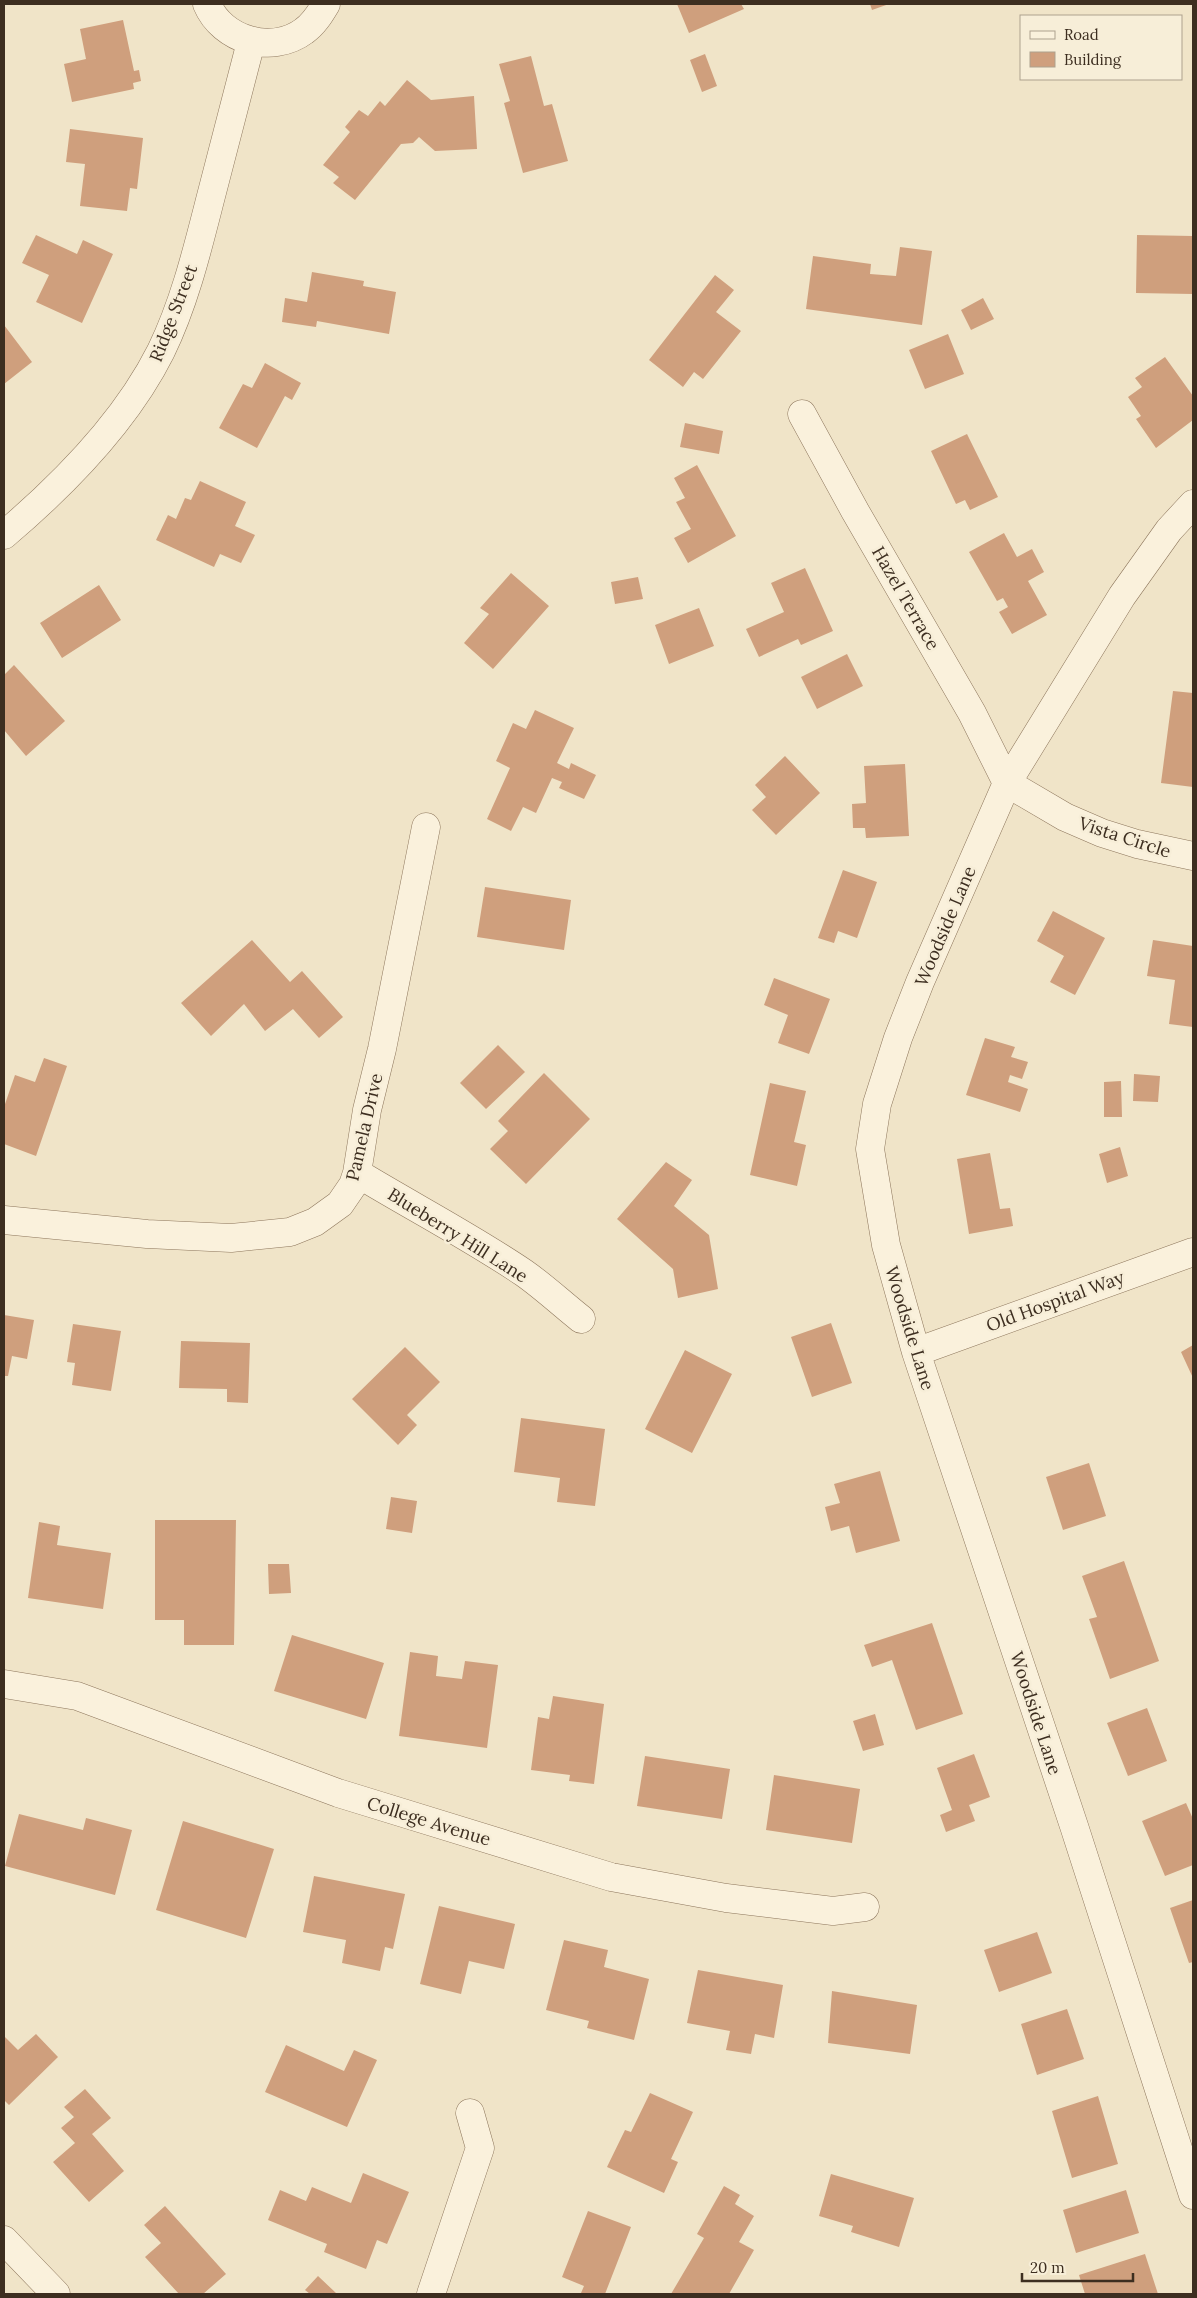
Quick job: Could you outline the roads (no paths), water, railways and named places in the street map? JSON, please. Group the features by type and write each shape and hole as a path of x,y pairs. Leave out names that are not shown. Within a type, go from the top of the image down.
{"street":[{"path":"206,4 216,20 226,30 251,42 269,43 287,40 304,31 318,18 326,4"},
{"name":"Ridge Street","path":"4,535 54,488 114,424 137,392 162,350 178,310 200,239 251,42"},
{"name":"Hazel Terrace","path":"802,414 855,512 972,713 1007,783"},
{"name":"Woodside Lane","path":"1193,504 1169,530 1122,596 1007,783 923,974 898,1038 879,1095 870,1149 878,1206 895,1280 916,1352 1074,1826 1193,2195"},
{"name":"Vista Circle","path":"1007,783 1065,817 1102,832 1137,844 1193,856"},
{"name":"Pamela Drive","path":"4,1220 147,1234 231,1238 260,1237 290,1232 314,1222 340,1204 353,1185 357,1173 367,1110 382,1048 426,828"},
{"name":"Blueberry Hill Lane","path":"357,1173 414,1208 468,1237 526,1274 580,1319"},
{"name":"Old Hospital Way","path":"916,1352 1193,1252"},
{"name":"College Avenue","path":"4,1684 78,1696 338,1793 611,1877 726,1898 823,1910 833,1911 865,1907"},
{"path":"431,2294 480,2148 470,2113"},
{"path":"4,2240 56,2294"}]}
